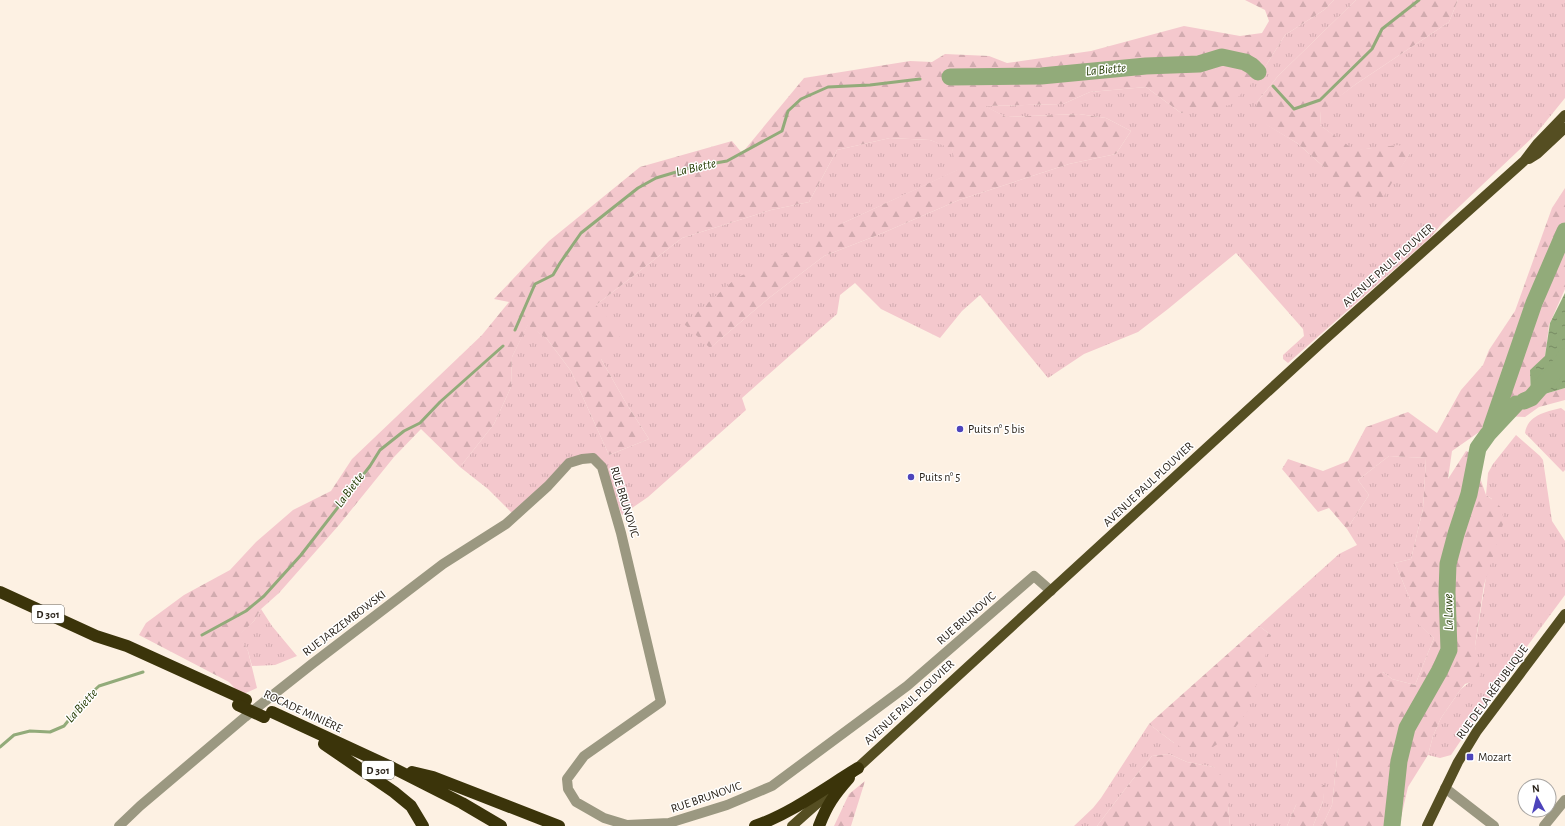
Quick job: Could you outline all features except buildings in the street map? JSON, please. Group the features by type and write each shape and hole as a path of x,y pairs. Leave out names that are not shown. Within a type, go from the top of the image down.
{"highway":[{"name":"ROCADE MINIÈRE","path":"0,592 96,636 122,652 242,702 393,768 462,803 497,824"},
{"name":"ROCADE MINIÈRE","path":"268,714 324,744 461,809 497,824"},
{"path":"324,744 394,792 410,806 422,826"},
{"path":"393,768 433,777 559,826"},
{"path":"755,826 773,819 797,806 858,768"},
{"path":"819,826 826,807 835,794 858,768"}],"main road":[{"name":"AVENUE PAUL PLOUVIER","path":"792,826 858,768 1323,341 1524,161 1537,144 1565,115"},
{"name":"AVENUE PAUL PLOUVIER","path":"1524,161 1537,154 1565,128"},
{"name":"RUE DE LA RÉPUBLIQUE","path":"1427,826 1444,788 1477,731 1565,614"}],"street":[{"name":"RUE BRUNOVIC","path":"593,458 602,467 621,533 661,702 584,756 567,779 568,789 576,802 604,818 627,825 669,823 727,805 772,786 907,686 1034,576 1051,591"},
{"name":"RUE JARZEMBOWSKI","path":"119,826 140,806 245,716 442,564 506,524 548,486 569,463 582,459 593,458"},
{"path":"1444,788 1494,826"},
{"path":"1544,826 1565,800"}],"green space":[{"path":"1245,0 1334,0 1324,10 1285,35 1260,75 1230,105 1181,113 1146,87 1090,92 1063,104 985,106 1006,117 1079,114 1106,118 1131,131 1116,154 1069,164 959,200 878,235 824,256 769,298 710,348 684,324 735,279 843,223 957,170 952,149 930,140 890,138 837,150 809,202 771,210 682,238 596,305 622,334 601,359 626,403 649,439 609,455 571,371 547,339 528,325 512,357 511,387 494,424 460,467 421,429 394,457 339,525 279,593 261,609 254,621 239,635 248,651 257,688 241,695 229,682 139,635 146,623 184,595 230,570 256,542 293,510 331,491 352,459 482,335 509,302 494,299 549,241 640,167 732,141 742,153 804,78 910,61 932,62 945,54 989,56 1007,63 1091,51 1184,26 1240,36 1262,33 1269,21 1265,10"},
{"path":"1334,0 1356,0 1278,76 1257,102 1266,124 1297,143 1324,167 1397,173 1410,153 1372,148 1354,151 1320,125 1321,110 1356,84 1449,22 1458,0 1565,0 1565,98 1535,135 1443,222 1431,237 1288,363 1283,359 1283,355 1304,336 1303,329 1236,253 1138,332 1084,354 1048,378 980,295 962,311 940,338 881,309 855,283 840,295 837,314 742,398 746,410 648,497 622,515 602,467 593,458 569,463 515,516 488,489 460,467 494,424 511,387 512,357 528,324 547,339 571,371 609,455 649,439 626,403 601,359 596,305 682,238 771,210 809,202 837,150 890,138 930,140 952,148 958,170 843,223 710,348 769,298 824,256 878,235 959,200 1069,164 1116,154 1131,131 1106,118 1079,114 1006,117 984,106 1063,104 1090,92 1146,87 1181,113 1260,75 1285,35 1324,10"},
{"path":"1356,0 1458,0 1449,22 1356,84 1321,111 1320,125 1354,150 1399,145 1410,153 1382,199 1350,196 1324,167 1297,143 1265,124 1255,113 1257,102 1278,76"},
{"path":"1565,188 1565,289 1549,325 1545,357 1530,370 1531,398 1565,388 1565,400 1539,407 1525,417 1502,416 1452,451 1448,479 1466,451 1482,457 1477,469 1486,495 1501,508 1504,521 1484,585 1475,646 1481,675 1477,680 1465,684 1441,718 1433,736 1428,755 1408,787 1399,826 1322,826 1332,805 1338,750 1355,688 1383,672 1392,679 1415,685 1434,638 1411,618 1410,599 1395,563 1411,559 1423,509 1426,458 1389,456 1358,480 1369,495 1347,529 1329,508 1318,512 1282,469 1288,459 1323,471 1348,461 1366,427 1408,412 1437,433 1461,390 1483,365 1489,350 1515,311 1552,208"},
{"path":"1561,408 1565,411 1565,470 1563,472 1525,433 1533,418 1543,413"},
{"path":"1516,435 1543,460 1552,521 1565,541 1565,595 1497,687 1451,755 1440,758 1428,755 1433,736 1441,718 1461,689 1470,682 1479,667 1476,658 1475,646 1486,577 1492,499 1486,495 1488,473 1493,464"},
{"path":"1389,456 1426,458 1423,509 1411,559 1395,563 1410,599 1412,618 1434,638 1415,685 1392,679 1383,672 1338,750 1332,805 1322,826 1313,826 1323,801 1324,785 1296,805 1287,826 1230,826 1228,805 1214,767 1187,762 1169,754 1152,756 1097,826 1074,826 1101,798 1149,724 1174,743 1271,635 1259,626 1339,554 1357,545 1347,529 1369,495 1358,480"},
{"path":"261,609 272,626 297,656 275,665 252,666 248,651 238,635 254,621"},
{"path":"1259,626 1271,635 1261,671 1247,712 1228,737 1207,751 1186,750 1149,724"},
{"path":"1169,754 1187,762 1214,767 1235,795 1228,805 1230,826 1097,826 1152,756"},
{"path":"865,781 851,826 834,826 849,794"},
{"path":"1309,785 1325,785 1323,801 1313,826 1287,826 1296,805"}],"water":[{"path":"1565,293 1565,388 1531,398 1530,370 1545,356 1550,323"}],"waterway":[{"name":"La Biette","path":"1273,86 1294,109 1320,100 1372,49 1382,29 1419,0"},
{"name":"La Biette","path":"950,77 1041,76 1146,66 1199,64 1222,57 1245,62 1258,72"},
{"name":"La Biette","path":"515,330 535,284 553,275 581,233 638,188 656,178 693,167 727,161 782,131 788,111 801,99 828,87 870,85 920,79"},
{"path":"1491,428 1534,303 1565,231"},
{"name":"La Biette","path":"202,635 246,611 264,596 301,555 370,466 380,450 404,431 420,423 440,402 503,346"},
{"name":"La Lawe","path":"1524,401 1531,398 1562,363 1565,357"},
{"name":"La Lawe","path":"1392,826 1399,761 1407,728 1440,670 1449,650 1447,592 1448,564 1469,494 1478,448 1488,434 1516,404"},
{"name":"La Biette","path":"0,747 14,735 30,731 50,732 64,726 88,696 99,686 143,672"}],"place":[{"name":"Puits n° 5 bis","path":"960,429"},
{"name":"Puits n° 5","path":"911,477"},
{"name":"Mozart","path":"1470,757"}]}
